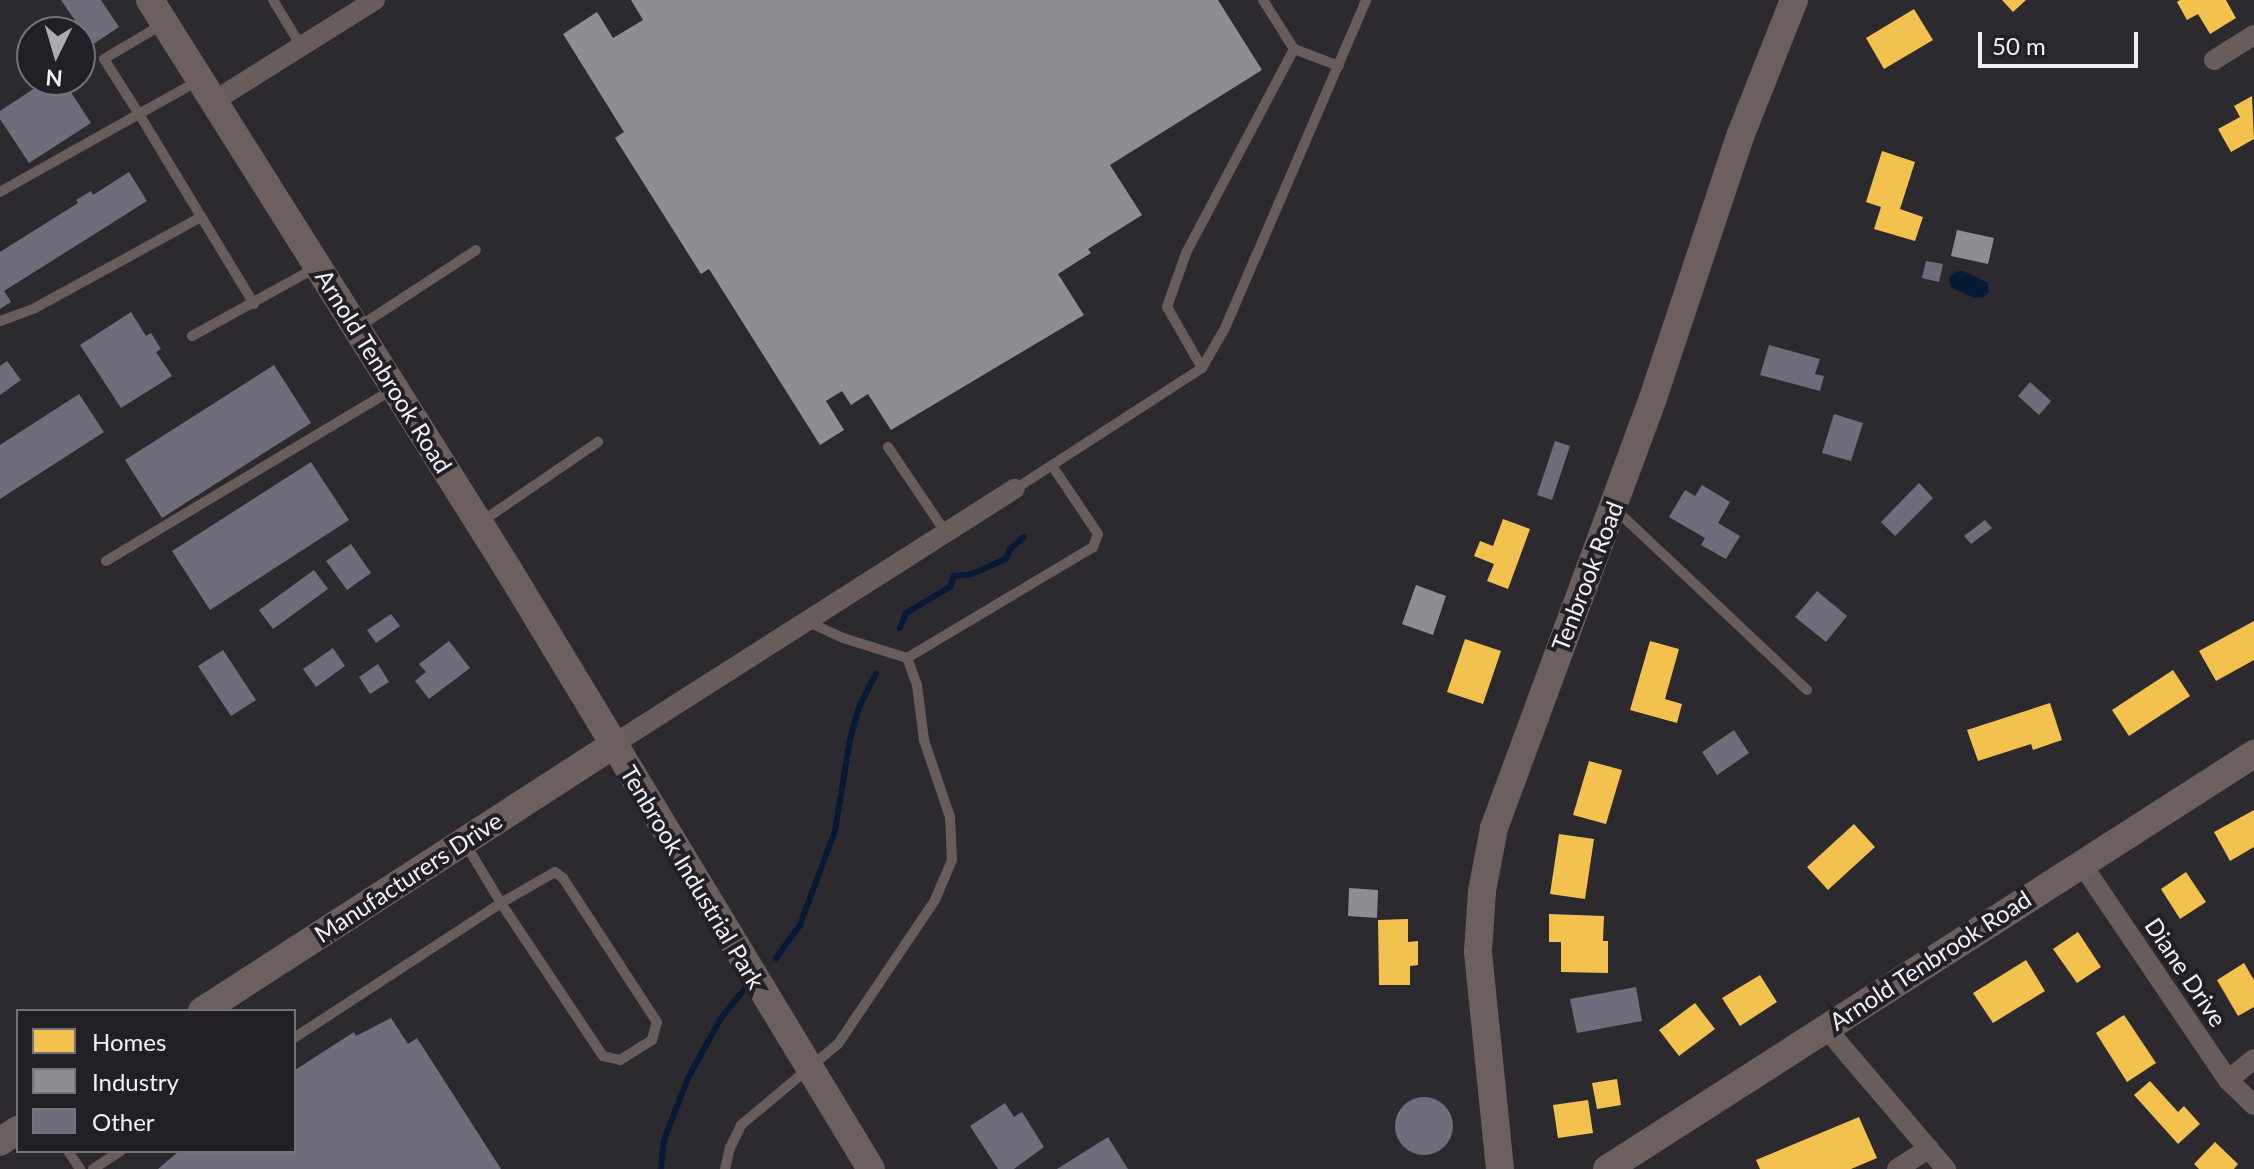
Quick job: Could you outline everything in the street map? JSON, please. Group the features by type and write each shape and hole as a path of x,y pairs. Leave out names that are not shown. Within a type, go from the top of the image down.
{"street":[{"path":"207,90 301,46 375,0"},
{"name":"Tenbrook Road","path":"1501,1166 1478,951 1485,870 1507,787 1613,507 1736,148 1794,0"},
{"name":"Arnold Tenbrook Road","path":"157,12 319,266 614,744"},
{"path":"2214,60 2254,35"},
{"name":"Tenbrook Industrial Park","path":"871,1169 614,744 1015,489"},
{"name":"Manufacturers Drive","path":"205,1009 614,744"},
{"name":"Arnold Tenbrook Road","path":"1607,1169 2254,754"},
{"name":"Diane Drive","path":"2081,863 2228,1080 2254,1105"},
{"path":"1825,1027 1946,1169"},
{"path":"2228,1080 2254,1059"},
{"path":"1897,1169 1929,1148"}],"lane":[{"path":"273,0 301,46"},
{"path":"1263,0 1294,49 1339,66"},
{"path":"1015,489 1202,368 1225,328 1366,0"},
{"path":"157,12 104,59 254,304"},
{"path":"1202,368 1167,307 1186,253 1294,49"},
{"path":"0,192 139,114 207,90"},
{"path":"0,321 35,308 201,217"},
{"path":"357,328 476,250"},
{"path":"192,336 319,266"},
{"path":"106,561 393,389"},
{"path":"479,523 598,442"},
{"path":"888,447 946,533"},
{"path":"806,622 843,638 907,658 1093,547 1098,534 1053,467"},
{"path":"1613,507 1807,690"},
{"path":"725,1169 730,1148 741,1125 838,1044 935,900 952,860 950,817 924,740 917,685 907,658"},
{"path":"296,1037 501,903 555,872 563,878 657,1022 652,1040 620,1060 603,1056 501,903 464,841"},
{"path":"93,1169 118,1153"}],"water":[{"path":"1963,271 1988,283 1989,292 1984,297 1975,298 1950,287 1949,278 1954,272"}],"building: Homes":[{"path":"2002,0 2026,0 2013,12"},
{"path":"2226,0 2236,18 2210,34 2198,14 2187,20 2177,2"},
{"path":"1914,9 1933,40 1884,69 1866,38"},
{"path":"2252,96 2254,139 2231,152 2218,129 2240,117 2234,106"},
{"path":"1882,151 1915,162 1900,209 1923,217 1915,241 1874,229 1881,207 1866,202"},
{"path":"1503,519 1530,529 1508,589 1487,581 1494,564 1474,556 1480,541 1493,546"},
{"path":"2254,621 2254,660 2216,681 2199,651"},
{"path":"1465,639 1501,651 1483,704 1447,692"},
{"path":"1650,641 1679,649 1665,699 1682,704 1677,723 1630,710"},
{"path":"2173,670 2190,696 2129,736 2112,710"},
{"path":"2050,703 2062,740 2033,750 2031,744 1978,761 1967,730"},
{"path":"1589,761 1622,770 1606,824 1573,815"},
{"path":"2254,810 2254,847 2230,861 2214,832"},
{"path":"1854,824 1875,847 1828,890 1807,867"},
{"path":"1559,834 1594,839 1585,899 1550,894"},
{"path":"2186,872 2206,902 2180,919 2161,889"},
{"path":"1549,914 1604,916 1603,941 1608,941 1608,973 1561,972 1561,942 1549,942"},
{"path":"1408,919 1408,942 1418,941 1418,965 1410,966 1410,985 1379,985 1378,920"},
{"path":"2078,932 2101,967 2077,983 2053,949"},
{"path":"2026,960 2045,991 1993,1023 1973,993"},
{"path":"2244,963 2254,980 2254,1007 2238,1016 2217,980"},
{"path":"1760,975 1777,1002 1740,1026 1722,998"},
{"path":"1695,1003 1715,1029 1679,1056 1659,1030"},
{"path":"2124,1015 2156,1063 2127,1082 2096,1033"},
{"path":"1617,1079 1621,1105 1597,1109 1592,1083"},
{"path":"2150,1081 2178,1112 2184,1106 2200,1124 2178,1144 2134,1095"},
{"path":"1588,1100 1593,1133 1558,1138 1553,1105"},
{"path":"1859,1117 1877,1158 1851,1169 1760,1169 1756,1160"},
{"path":"2215,1142 2238,1164 2234,1169 2199,1169 2194,1164"}],"building: Industry":[{"path":"631,0 1218,0 1262,70 1110,165 1142,215 1088,249 1091,253 1058,274 1084,315 891,430 868,394 851,405 842,391 826,401 844,430 820,445 709,269 701,274 615,138 624,132 563,34 597,12 613,38 643,20"},
{"path":"1957,230 1994,238 1988,264 1951,256"},
{"path":"1416,585 1446,596 1433,635 1402,624"},
{"path":"1349,888 1378,890 1377,918 1348,916"}],"building: Other":[{"path":"61,0 101,0 119,27 96,42 96,16 72,16"},
{"path":"23,96 73,96 91,123 29,163 0,119 0,111"},
{"path":"129,172 147,201 4,291 11,302 0,309 0,252 78,203 76,200 91,191 93,195"},
{"path":"1926,261 1943,264 1939,282 1922,278"},
{"path":"131,312 146,336 151,333 161,349 156,352 172,376 121,408 80,345"},
{"path":"1769,345 1820,359 1815,374 1824,376 1820,391 1760,375"},
{"path":"7,361 21,380 0,395 0,366"},
{"path":"274,365 311,423 162,518 125,460"},
{"path":"2030,382 2051,401 2039,415 2018,396"},
{"path":"79,394 104,432 0,499 0,445"},
{"path":"1834,414 1863,423 1851,461 1822,453"},
{"path":"1555,441 1570,446 1552,500 1537,495"},
{"path":"311,462 349,520 210,610 172,551"},
{"path":"1919,483 1933,498 1895,536 1881,522"},
{"path":"1702,485 1730,502 1718,523 1740,536 1726,559 1701,545 1705,538 1669,517 1685,490 1695,496"},
{"path":"1985,520 1992,528 1971,544 1964,536"},
{"path":"351,544 371,573 347,590 326,561"},
{"path":"314,570 328,589 273,629 259,610"},
{"path":"1817,591 1847,616 1826,642 1795,617"},
{"path":"391,614 400,626 376,643 367,630"},
{"path":"449,641 470,668 429,699 415,681 426,672 419,664"},
{"path":"333,648 345,666 316,687 303,669"},
{"path":"223,650 256,700 231,716 198,666"},
{"path":"378,664 389,682 370,694 359,677"},
{"path":"1734,730 1749,753 1717,775 1702,752"},
{"path":"1636,987 1642,1021 1577,1033 1570,999"},
{"path":"391,1018 408,1044 417,1038 501,1169 158,1169 177,1153 296,1153 296,1069 354,1032 356,1036"},
{"path":"1424,1097 1445,1105 1453,1126 1445,1147 1424,1155 1403,1147 1395,1126 1403,1105"},
{"path":"1005,1103 1014,1117 1022,1112 1044,1147 1014,1169 998,1169 970,1126"},
{"path":"1108,1137 1128,1169 1057,1169"}],"waterway":[{"path":"900,628 906,613 950,587 954,576 972,574 1006,559 1010,549 1024,537"},
{"path":"776,958 800,925 835,831 850,739 860,705 876,674"},
{"path":"661,1169 664,1140 688,1078 721,1018 744,990"}]}
